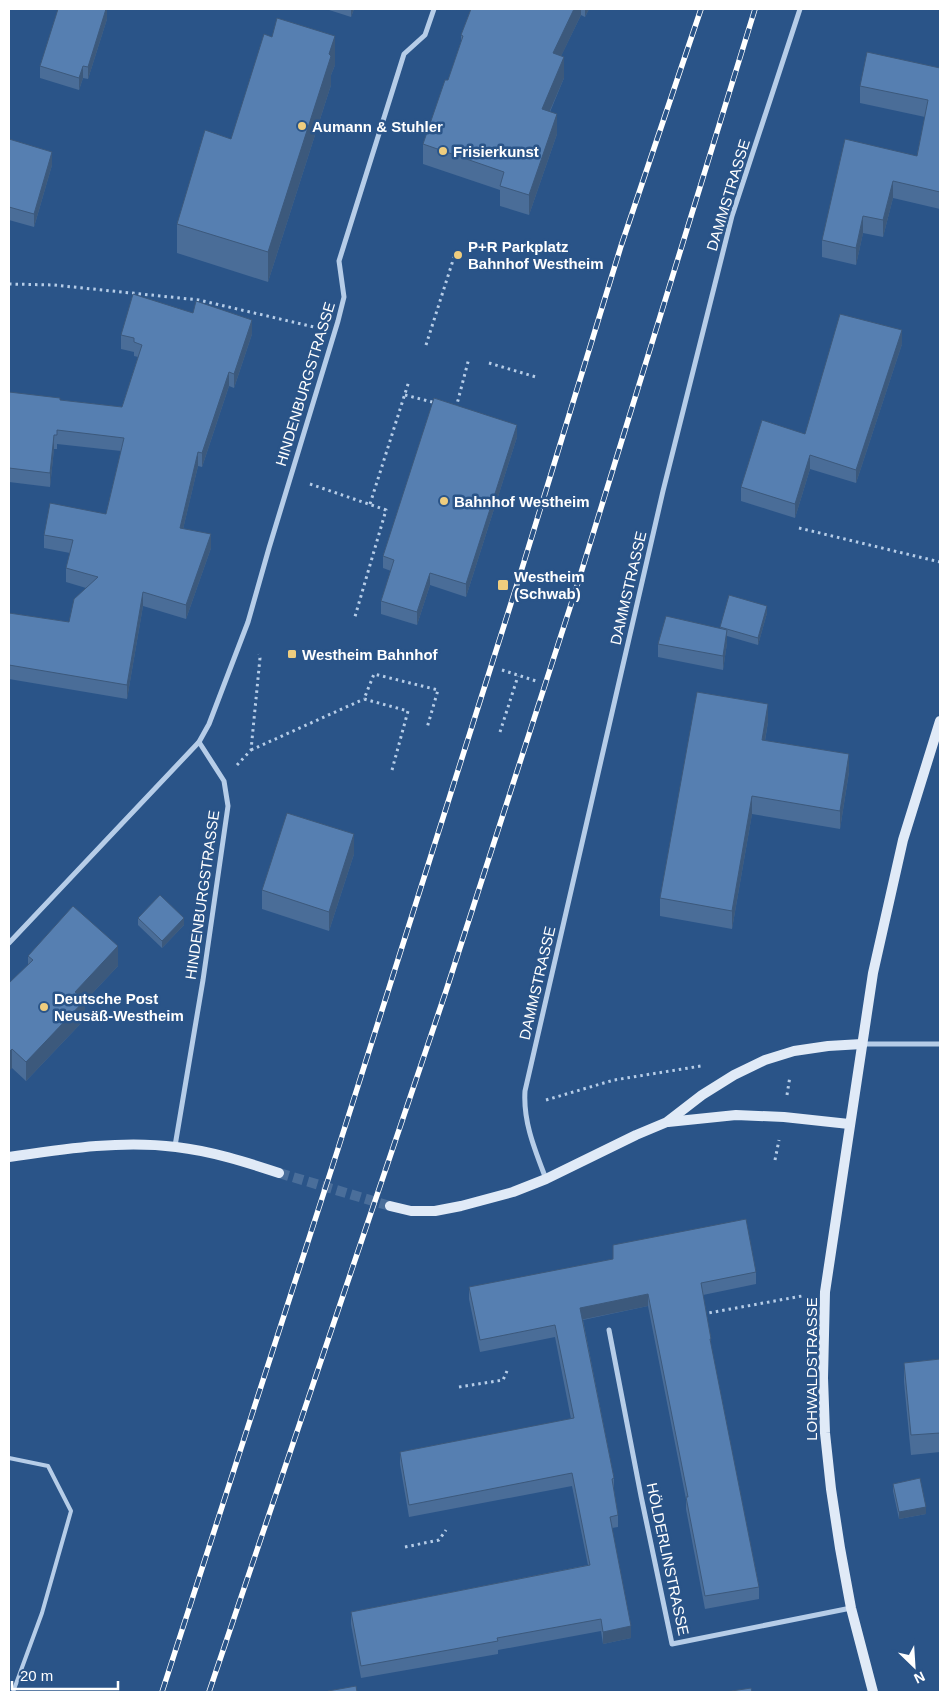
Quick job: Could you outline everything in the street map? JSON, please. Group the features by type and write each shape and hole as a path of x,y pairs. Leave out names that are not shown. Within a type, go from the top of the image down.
{"street":[{"name":"HINDENBURGSTRASSE","path":"9,943 200,742 209,724 248,622 344,297 339,261 350,223 404,54 425,35 434,9"},
{"name":"DAMMSTRASSE","path":"546,1179 526,1120 524,1106 527,1081 665,482 732,216 800,9"},
{"name":"LOHWALDSTRASSE","path":"873,1692 851,1608 840,1548 825,1433 823,1378 825,1292 873,973 903,840 940,721"},
{"name":"HINDENBURGSTRASSE","path":"175,1146 203,980 228,806 224,781 200,742"},
{"path":"390,1206 411,1211 435,1211 513,1192 546,1179 667,1122 702,1095 734,1075 766,1060 794,1051 862,1044 940,1044"},
{"path":"667,1122 736,1115 784,1117 849,1124"},
{"path":"9,1157 80,1147 175,1146 207,1152 280,1173"},
{"name":"HÖLDERLINSTRASSE","path":"609,1330 672,1644 851,1608"}],"lane":[{"path":"9,1458 48,1466 71,1511 42,1613 13,1692"}],"path":[{"path":"426,346 455,254"},
{"path":"9,284 54,285 199,300 334,332"},
{"path":"448,406 456,408 469,358"},
{"path":"488,363 536,377"},
{"path":"370,504 409,381"},
{"path":"405,395 439,404"},
{"path":"327,488 386,510 354,620"},
{"path":"799,528 940,562"},
{"path":"248,622 260,658 251,750"},
{"path":"502,670 536,681"},
{"path":"364,699 374,674 438,690 427,728"},
{"path":"500,732 518,676"},
{"path":"224,781 251,750 364,699 408,712 392,770"},
{"path":"784,1117 794,1051"},
{"path":"524,1106 614,1080 703,1066"},
{"path":"703,1314 825,1292"},
{"path":"459,1387 502,1380 507,1370"},
{"path":"405,1547 439,1540 446,1530"}],"building":[{"path":"58,9 106,9 88,67 83,66 79,78 40,66"},
{"path":"471,9 574,9 553,53 564,57 542,109 557,114 529,195 500,186 504,172 423,144 445,80 448,80 463,36 461,35"},
{"path":"277,18 335,36 329,54 331,56 268,252 177,224 205,130 231,139 264,34 272,37"},
{"path":"867,52 940,68 940,192 893,181 883,220 863,216 856,248 822,240 845,139 917,156 928,100 860,86"},
{"path":"9,139 52,152 34,214 9,207"},
{"path":"133,294 193,313 196,301 252,320 234,374 229,372 202,453 198,452 180,528 211,534 186,605 143,592 127,685 9,665 9,613 69,622 74,599 98,577 66,568 73,540 44,535 50,503 106,514 124,438 57,430 57,435 54,435 50,473 9,468 9,392 122,407 142,345 134,342 134,338 121,335"},
{"path":"840,314 902,330 856,470 810,455 795,504 741,487 762,420 805,434"},
{"name":"Bahnhof Westheim","path":"434,398 517,425 466,584 430,573 417,612 381,601 394,560 383,556"},
{"path":"729,595 767,606 758,638 720,627"},
{"path":"666,616 727,630 723,656 658,644"},
{"path":"697,692 768,704 762,740 849,754 840,811 752,796 732,911 660,898"},
{"path":"287,813 354,834 329,912 262,890"},
{"path":"160,895 184,918 162,941 138,918"},
{"name":"Deutsche Post Neusäß-Westheim","path":"73,906 118,946 75,992 85,1000 26,1062 12,1049 9,1052 9,983 33,960 28,956"},
{"path":"746,1219 756,1272 701,1283 710,1339 759,1587 705,1596 686,1497 688,1497 648,1294 580,1308 614,1478 612,1479 618,1515 610,1517 631,1626 603,1632 601,1619 497,1638 498,1641 361,1666 351,1612 590,1565 572,1473 409,1505 400,1452 574,1418 555,1325 480,1340 469,1287 613,1259 613,1245"},
{"path":"940,1359 940,1433 911,1435 904,1363"},
{"path":"920,1478 926,1507 899,1512 893,1484"},
{"path":"356,1686 357,1692 328,1692 328,1691"},
{"path":"751,1688 752,1692 725,1692"}],"tunnel":[{"path":"279,1173 390,1206"}],"railway":[{"path":"162,1692 337,1152 520,575 621,246 701,9"},
{"path":"209,1692 446,991 576,589 755,9"}],"place":[{"name":"Aumann & Stuhler","path":"302,126"},
{"name":"Frisierkunst","path":"443,151"},
{"name":"P+R Parkplatz Bahnhof Westheim","path":"458,255"},
{"name":"Bahnhof Westheim","path":"444,501"},
{"name":"Westheim (Schwab)","path":"503,585"},
{"name":"Westheim Bahnhof","path":"292,654"},
{"name":"Deutsche Post Neusäß-Westheim","path":"44,1007"}]}
